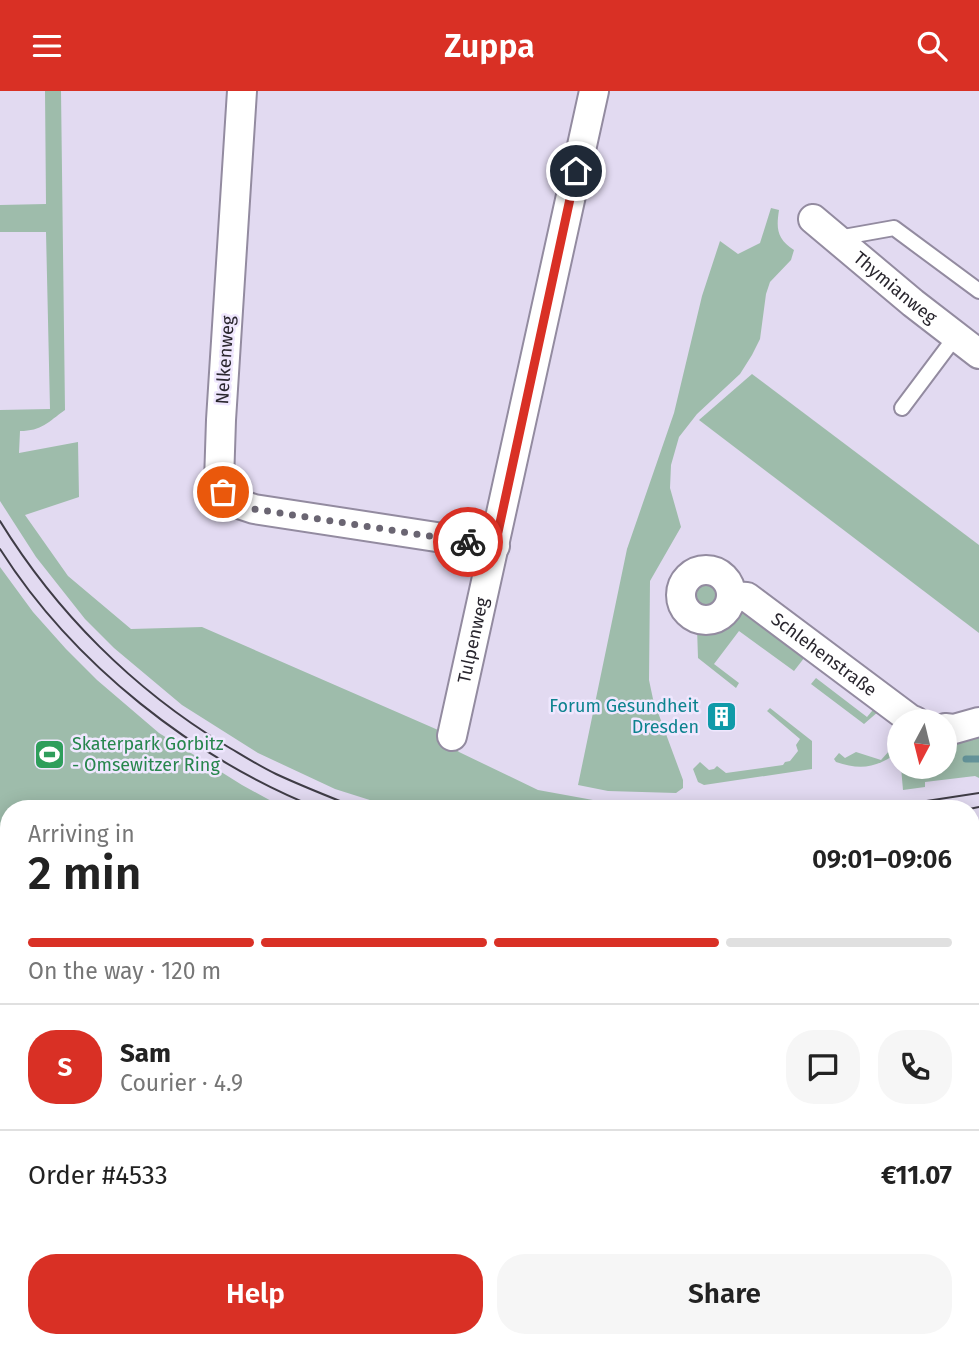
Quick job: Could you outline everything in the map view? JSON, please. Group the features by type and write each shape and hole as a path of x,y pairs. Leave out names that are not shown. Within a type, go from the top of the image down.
{"street":[{"name":"Nelkenweg","path":"242,91 221,420 219,482 223,492 230,501 254,509 495,546"},
{"name":"Tulpenweg","path":"452,736 594,91"},
{"name":"Thymianweg","path":"813,219 912,303 979,354"},
{"name":"Schlehenstraße","path":"731,596 747,597 896,709"},
{"path":"957,728 979,722"}],"lane":[{"path":"836,238 894,228 979,291"},
{"path":"902,408 956,336"}],"green space":[{"path":"45,91 61,91 65,410 39,428 20,431 19,453 78,442 79,497 25,515 68,576 131,629 202,627 445,733 445,739 459,752 538,790 593,800 370,800 335,789 258,753 182,705 114,648 85,619 36,557 0,501 0,410 50,409 46,232 0,232 0,205 46,204"},
{"path":"771,208 779,210 779,233 784,242 794,250 791,260 770,282 760,339 740,374 697,414 679,437 671,465 670,488 681,527 650,581 649,680 653,699 683,780 683,788 676,793 608,791 578,785 627,549 674,413 702,296 720,241 738,254 760,243"},
{"path":"752,374 979,545 979,633 699,420"},
{"path":"0,567 33,612 97,680 159,733 269,800 0,800"},
{"path":"705,578 716,583 721,594 716,605 705,610 694,605 689,594 694,583"},
{"path":"744,608 808,653 794,671 739,631 714,664 739,683 736,688 698,658 697,628 718,625"},
{"path":"816,678 867,717 877,705 887,713 887,718 879,711 864,724 811,684"},
{"path":"770,708 812,741 812,769 704,785 698,782 693,769 700,762 709,770 717,766 726,773 783,765 790,761 798,751 796,745 800,739 767,711"},
{"path":"979,734 979,778 957,778 957,736"},
{"path":"856,752 881,760 887,753 887,759 864,767 836,762 834,759 839,753 845,758"},
{"path":"902,779 950,779 925,782 925,787 903,790"}],"waterway":[{"path":"966,759 979,759"}],"tram line":[{"path":"0,521 46,587 128,674 191,723 225,745 263,767 338,800"},
{"path":"0,549 63,631 100,669 140,703 227,763 300,800"},
{"path":"933,800 979,793"}],"way so far":[{"path":"223,492 230,501 254,509 468,542"}],"place":[{"name":"Forum Gesundheit Dresden","path":"722,716"},
{"name":"Skaterpark Gorbitz - Omsewitzer Ring","path":"49,754"}],"route":[{"path":"468,542 495,546 576,171"}]}
